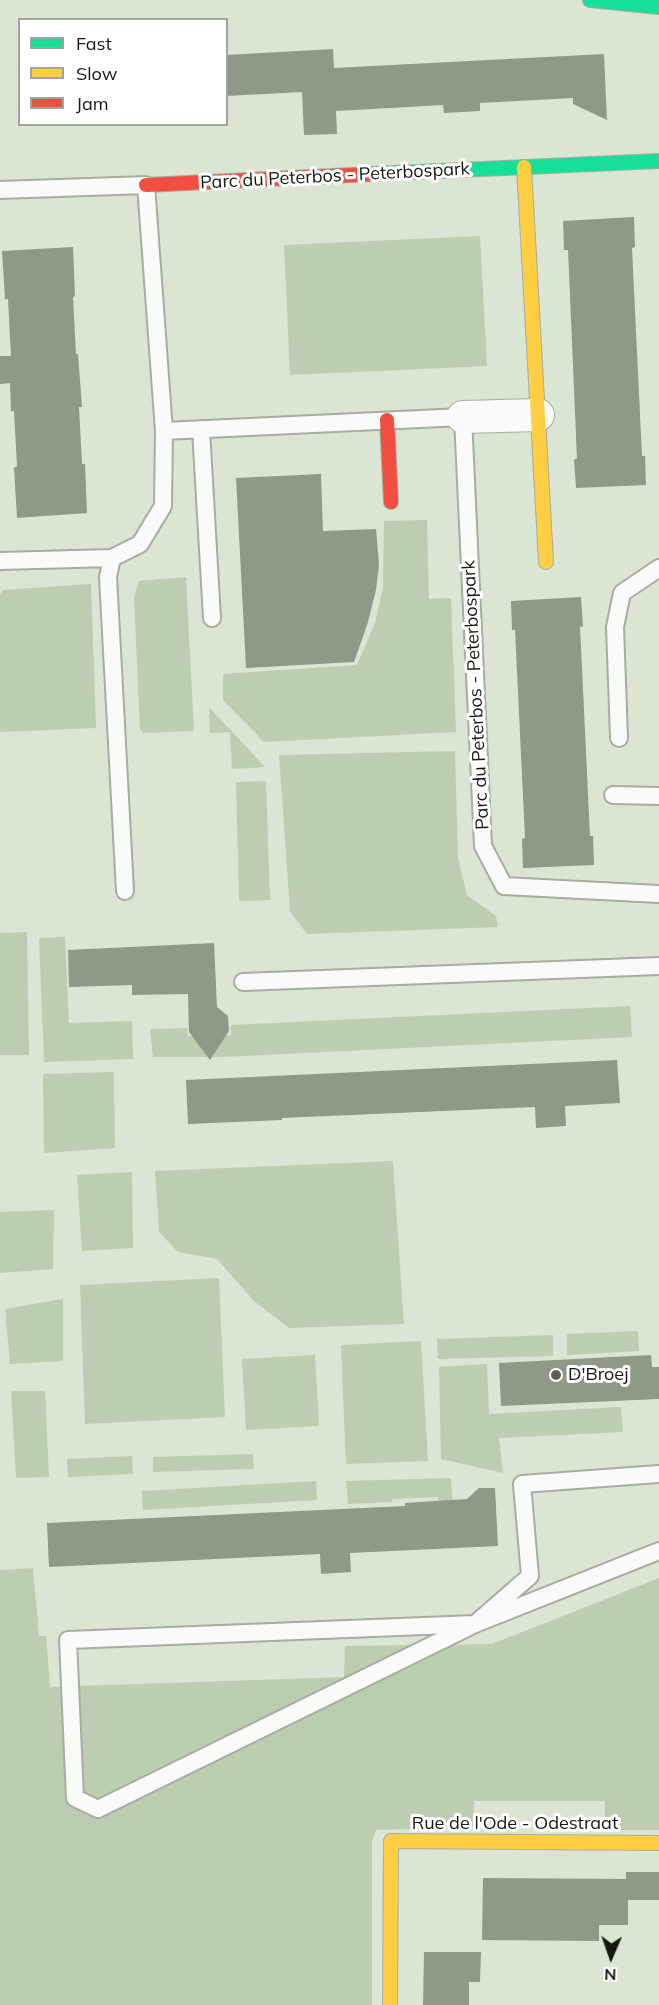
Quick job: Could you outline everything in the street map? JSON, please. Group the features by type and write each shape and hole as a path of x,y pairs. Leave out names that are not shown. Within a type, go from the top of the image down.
{"street":[{"path":"590,0 659,7"},
{"name":"Parc du Peterbos - Peterbospark","path":"146,185 659,161"},
{"path":"524,167 546,562"},
{"path":"463,417 538,415"},
{"path":"387,420 391,502"},
{"name":"Rue de l'Ode - Odestraat","path":"390,2005 391,1841 659,1843"}],"lane":[{"name":"Parc du Peterbos - Peterbospark","path":"0,190 146,185"},
{"path":"0,561 111,558 140,544 163,506 164,431 146,185"},
{"name":"Parc du Peterbos - Peterbospark","path":"463,417 483,846 504,886 659,894"},
{"path":"164,431 463,417"},
{"path":"201,429 212,618"},
{"path":"111,558 108,577 125,891"},
{"path":"619,738 615,627 622,593 659,568"},
{"path":"613,795 659,796"},
{"path":"243,982 659,966"},
{"path":"659,1474 522,1484 530,1576 475,1624 68,1641 75,1798 98,1809 475,1624 659,1551"}],"green space":[{"path":"480,236 487,366 290,375 284,245"},
{"path":"427,520 429,599 451,598 456,732 264,742 223,700 223,674 357,665 375,623 383,588 384,521"},
{"path":"186,577 194,731 143,733 140,729 134,597 139,581"},
{"path":"91,584 96,728 0,732 0,595 3,590"},
{"path":"209,707 265,767 232,769 230,732 210,733"},
{"path":"455,751 458,858 467,895 496,916 498,927 307,934 290,911 279,755"},
{"path":"266,781 270,900 239,901 236,782"},
{"path":"27,932 29,1055 0,1055 0,933"},
{"path":"65,937 69,1023 132,1021 133,1059 44,1062 39,938"},
{"path":"630,1006 632,1037 222,1057 153,1057 150,1029 187,1028 188,1036 231,1035 231,1025"},
{"path":"114,1072 115,1148 44,1153 43,1074"},
{"path":"393,1161 404,1324 289,1328 254,1301 217,1259 178,1252 159,1232 155,1171"},
{"path":"132,1172 133,1248 82,1251 77,1175"},
{"path":"54,1210 53,1269 0,1273 0,1212"},
{"path":"219,1278 225,1417 85,1424 80,1285"},
{"path":"63,1299 63,1361 10,1364 5,1309"},
{"path":"638,1331 639,1351 567,1355 567,1334"},
{"path":"553,1335 553,1356 438,1359 437,1339"},
{"path":"421,1341 428,1461 346,1464 341,1345"},
{"path":"315,1355 319,1426 246,1430 242,1359"},
{"path":"487,1364 489,1414 621,1407 623,1432 499,1438 503,1473 441,1459 439,1367"},
{"path":"11,1391 45,1391 49,1477 16,1478"},
{"path":"253,1454 254,1469 153,1472 153,1457"},
{"path":"132,1456 133,1474 68,1477 67,1459"},
{"path":"451,1478 456,1548 441,1548 438,1497 348,1504 346,1481"},
{"path":"316,1481 317,1500 143,1510 142,1491"},
{"path":"33,1568 39,1636 46,1636 50,1687 344,1677 345,1646 492,1644 659,1578 659,1830 605,1830 605,1801 474,1801 473,1827 376,1830 372,1841 372,2005 0,2005 0,1570"}],"building":[{"path":"333,49 334,68 604,54 607,120 573,104 573,98 480,103 480,111 444,113 443,105 336,111 337,134 304,135 302,92 228,96 228,55"},
{"path":"634,217 635,247 632,248 642,456 645,456 646,485 576,488 574,459 577,459 568,250 564,250 563,221"},
{"path":"73,247 76,354 78,354 82,407 79,407 87,513 17,518 14,411 11,411 10,383 0,384 0,356 11,356 8,299 5,299 2,251"},
{"path":"321,474 323,531 376,529 379,565 376,590 354,662 246,668 236,478"},
{"path":"581,597 583,627 580,626 590,836 593,836 594,865 523,868 522,839 525,838 515,630 512,630 511,601"},
{"path":"214,943 217,1007 228,1016 229,1031 210,1060 189,1032 188,994 132,995 132,985 69,987 68,950"},
{"path":"617,1060 620,1103 565,1106 566,1126 536,1128 535,1107 188,1124 186,1080"},
{"path":"651,1355 652,1367 659,1367 659,1399 501,1406 499,1363"},
{"path":"479,1488 495,1488 498,1546 350,1553 351,1572 321,1574 320,1554 49,1567 47,1523 405,1506 405,1503 467,1499"},
{"path":"626,1872 659,1872 659,1900 628,1900 628,1925 599,1925 599,1941 482,1940 483,1878 626,1879"},
{"path":"424,1952 481,1952 480,1982 469,1982 469,2005 423,2005"}],"traffic: fast":[{"path":"590,0 659,7"},
{"path":"372,174 659,161"}],"traffic: slow":[{"path":"524,167 546,562"},
{"path":"390,2005 391,1841 659,1843"}],"traffic: jam":[{"path":"146,185 372,174"},
{"path":"387,420 391,502"}],"place":[{"name":"D'Broej","path":"556,1375"}]}
